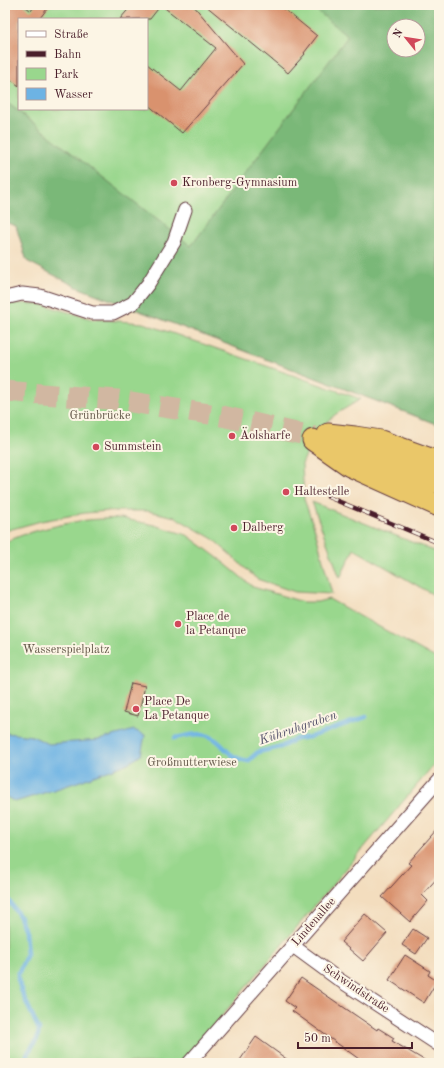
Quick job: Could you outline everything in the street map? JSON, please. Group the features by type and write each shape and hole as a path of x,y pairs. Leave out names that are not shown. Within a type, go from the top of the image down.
{"highway":[{"path":"314,437 355,436 381,441 439,462"},
{"path":"314,437 439,483"},
{"path":"314,437 350,466 439,506"}],"street":[{"path":"5,298 22,294 40,296 92,313 113,313 133,303 148,284 174,242 186,210"},
{"name":"Lindenallee","path":"189,1063 439,780"},
{"name":"Schwindstraße","path":"293,946 338,979 439,1044"}],"green space":[{"path":"5,5 439,5 439,425 77,287 27,261 16,226 5,222"},
{"path":"310,5 439,5 439,425 77,287 27,261 16,226 5,222 5,101 191,246 348,36"},
{"name":"Grünbrücke","path":"5,304 41,304 92,319 143,323 361,399 336,414 317,430 302,464 304,499 315,530 332,594 295,592 257,579 213,539 175,517 148,511 108,511 85,513 41,521 5,531"},
{"path":"312,502 439,553 439,598 354,549 340,578"},
{"name":"Großmutterwiese","path":"120,518 154,525 187,535 253,587 303,602 317,602 329,599 439,660 439,759 182,1063 5,1063 5,544 10,540 28,533 62,524 84,520"}],"water":[{"path":"134,730 145,735 141,755 128,763 81,781 15,802 5,796 6,733 32,736 49,744 99,740"}],"building":[{"path":"5,5 24,5 31,11 35,5 50,5 40,18 18,18 18,85 5,75"},
{"path":"132,5 161,5 150,19 121,18"},
{"path":"161,5 193,5 243,64 182,133 148,105 148,65 181,91 216,48"},
{"path":"205,5 279,5 317,36 304,53 305,54 288,73"},
{"path":"131,683 145,686 138,716 124,712"},
{"path":"439,828 439,876 422,895 428,901 410,922 382,897 411,865 408,863"},
{"path":"365,914 387,933 363,961 341,942"},
{"path":"413,929 427,938 416,954 402,945"},
{"path":"405,955 430,971 428,975 437,981 424,1003 389,980"},
{"path":"301,978 377,1030 378,1028 394,1038 392,1041 429,1063 356,1063 359,1059 292,1011 295,1008 285,1001"},
{"path":"256,1037 292,1063 238,1063"}],"waterway":[{"name":"Kühruhgraben","path":"175,738 196,734 209,736 219,742 234,756 248,761 258,752 281,747 296,739 310,737 366,717"},
{"path":"5,895 20,917 25,932 27,954 18,974 18,980 39,1030 37,1039 27,1054 28,1063"}],"tunnel":[{"path":"5,391 118,400 222,416 314,437"}],"railway":[{"path":"328,497 439,543"}],"place":[{"name":"Kronberg-Gymnasium","path":"174,183"},
{"name":"Äolsharfe","path":"232,436"},
{"name":"Summstein","path":"96,447"},
{"name":"Haltestelle","path":"286,492"},
{"name":"Dalberg","path":"234,528"},
{"name":"Place de la Petanque","path":"178,624"},
{"name":"Place De La Petanque","path":"136,709"}],"park label":[{"name":"Wasserspielplatz","path":"66,650"}]}
